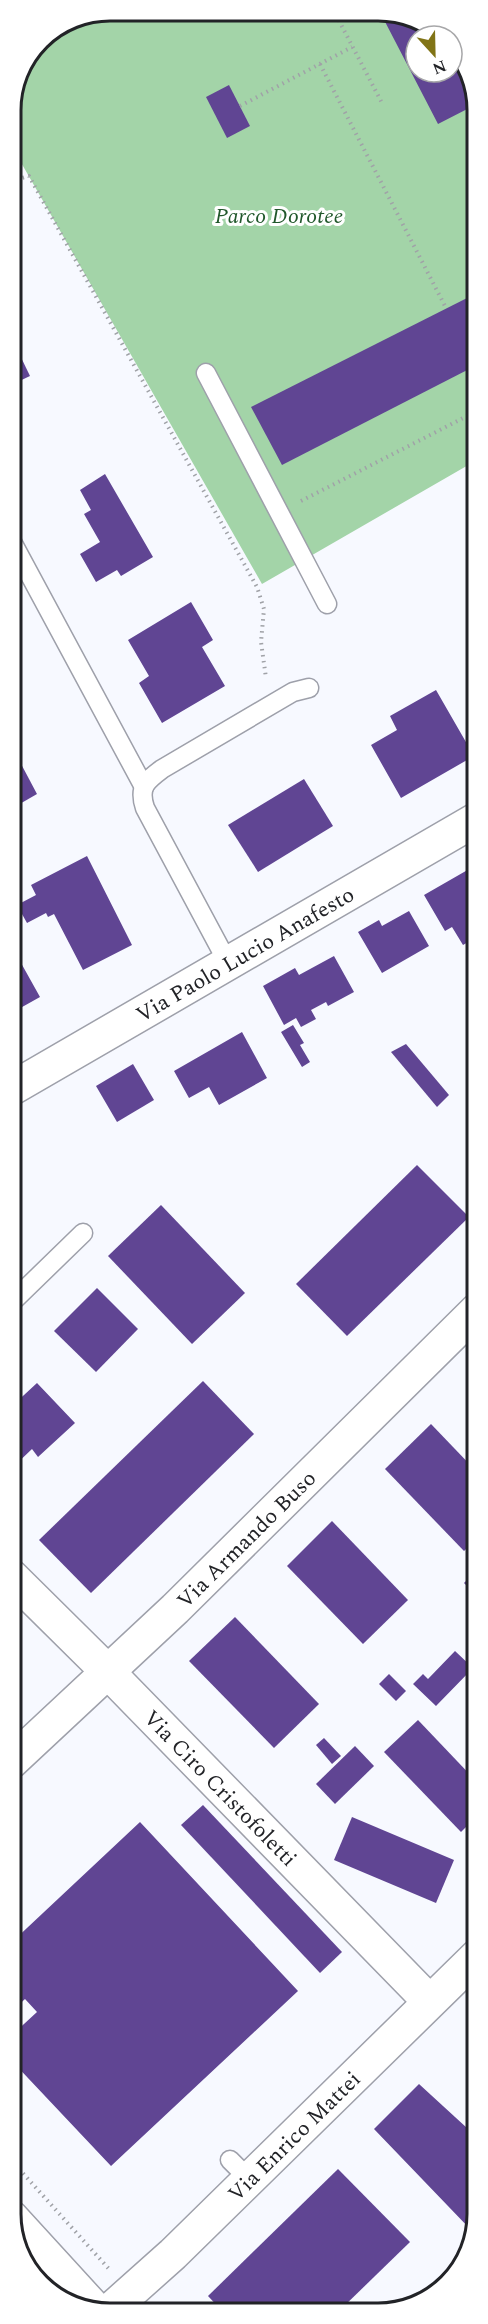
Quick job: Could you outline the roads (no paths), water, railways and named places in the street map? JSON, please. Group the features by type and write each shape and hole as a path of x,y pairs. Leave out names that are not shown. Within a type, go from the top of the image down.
{"street":[{"name":"Via Paolo Lucio Anafesto","path":"21,1083 467,825"},
{"name":"Via Armando Buso","path":"21,1753 175,1609 467,1320"},
{"name":"Via Ciro Cristofoletti","path":"21,1586 429,2001"},
{"name":"Via Enrico Mattei","path":"119,2302 173,2254 240,2169 467,1965"},
{"path":"23,2230 86,2299"}],"lane":[{"path":"206,373 327,603"},
{"path":"21,559 144,787"},
{"path":"228,963 145,808 142,797 144,787 149,779 162,769 278,700 293,692 309,688"},
{"path":"21,1294 83,1233"}],"park label":[{"name":"Parco Dorotee","path":"279,215"}]}
